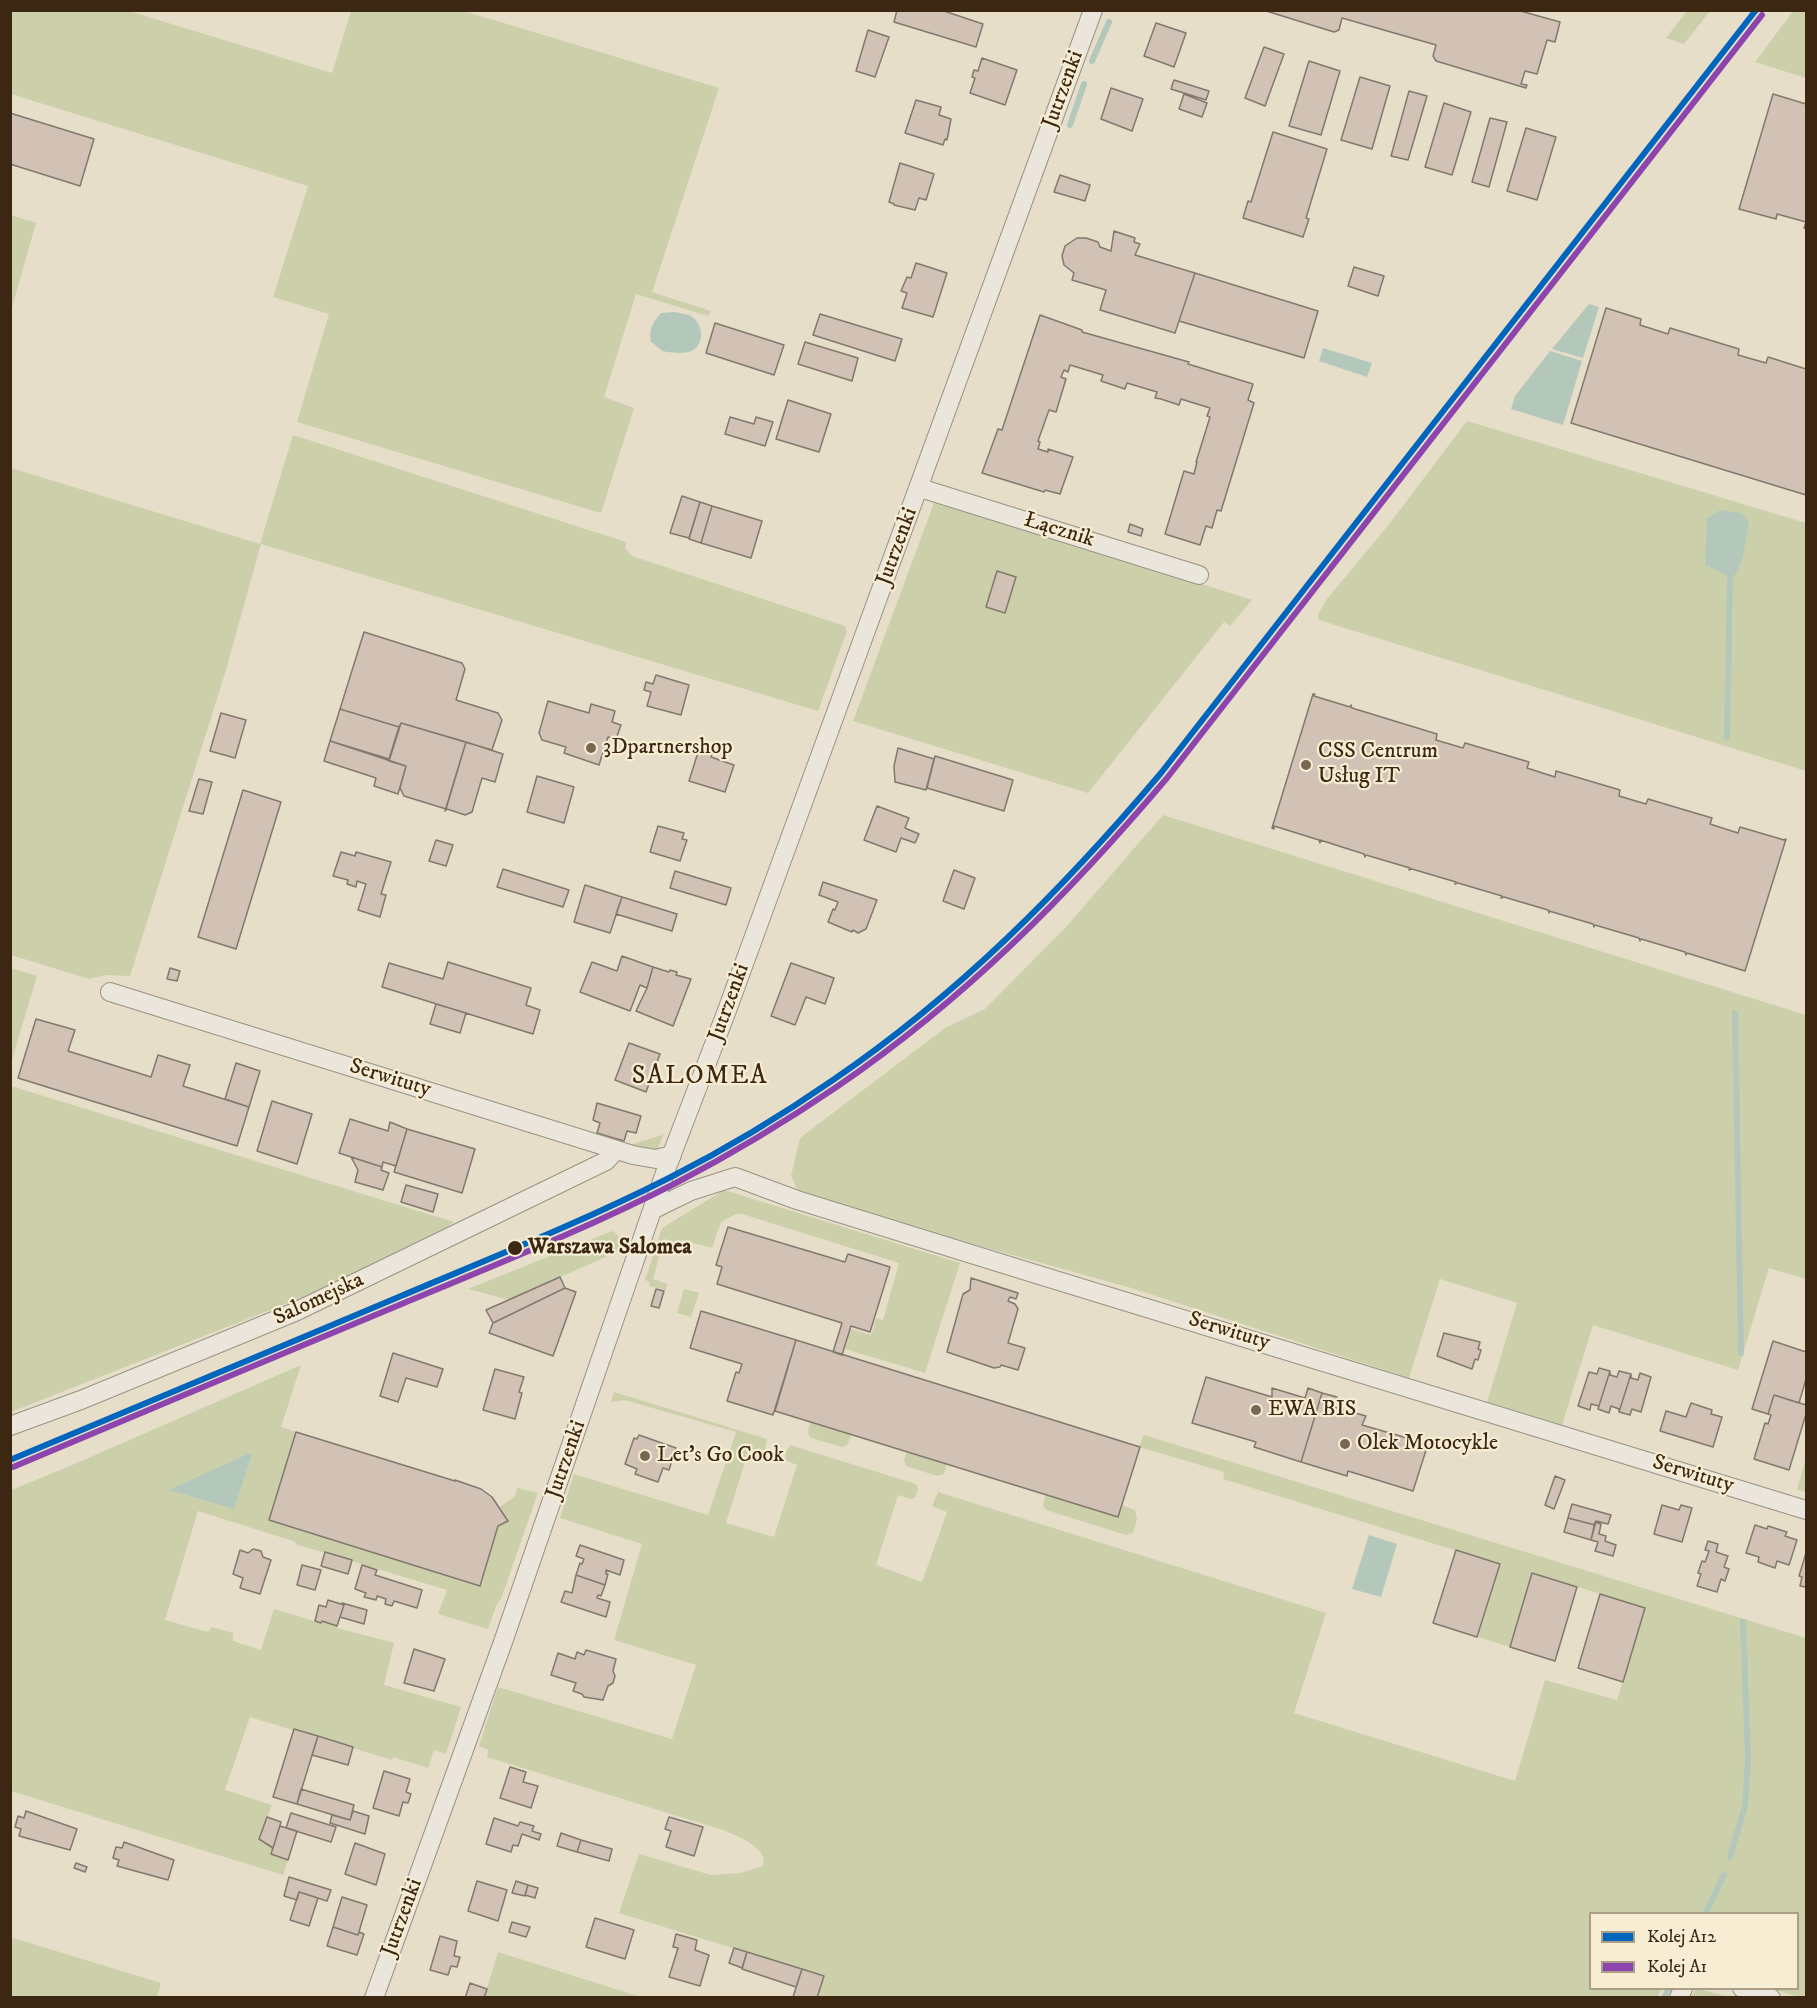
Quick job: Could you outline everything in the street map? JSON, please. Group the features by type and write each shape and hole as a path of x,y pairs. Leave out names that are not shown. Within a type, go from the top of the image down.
{"street":[{"name":"Jutrzenki","path":"375,1998 503,1642 672,1155 920,488 1093,10"},
{"name":"Łącznik","path":"920,488 1198,575"},
{"name":"Serwituty","path":"110,992 616,1150 656,1159 672,1155"},
{"name":"Salomejska","path":"10,1426 81,1400 295,1312 606,1161 616,1150"},
{"name":"Serwituty","path":"654,1209 691,1191 735,1177 797,1200 1806,1510"},
{"path":"1745,1990 1771,1998"}],"green space":[{"path":"10,11 129,11 332,73 351,11 464,11 719,88 652,292 711,311 708,316 636,294 604,397 634,408 601,513 297,422 329,314 273,297 308,186 11,94"},
{"path":"1687,11 1710,11 1684,44 1666,38"},
{"path":"1793,11 1806,11 1806,78 1755,62"},
{"path":"10,215 36,223 11,311"},
{"path":"1467,421 1806,523 1806,771 1319,620 1318,615 1327,599 1390,523"},
{"path":"293,435 626,542 625,548 632,556 845,626 847,631 818,711 261,544 226,670 130,976 106,975 89,979 11,955 11,468 260,544"},
{"path":"934,503 1087,547 1252,600 1230,626 1224,622 1088,793 853,721"},
{"path":"1163,815 1806,1015 1806,1279 1769,1268 1738,1370 1593,1325 1562,1425 1487,1402 1517,1303 1440,1279 1409,1378 1128,1287 824,1203 797,1189 791,1176 800,1138 945,1028 985,1009 1066,927"},
{"path":"10,968 37,976 11,1063"},
{"path":"11,1086 454,1222 432,1239 354,1277 11,1412"},
{"path":"664,1133 657,1151 623,1147 662,1135"},
{"path":"724,1190 960,1263 925,1373 845,1349 851,1329 871,1335 876,1318 883,1320 899,1263 736,1214 721,1222 712,1248 682,1240 680,1244 664,1239 653,1279 667,1284 666,1290 649,1286 650,1282 645,1280 662,1228"},
{"path":"612,1231 620,1239 621,1250 509,1300 468,1289"},
{"path":"684,1289 699,1293 691,1317 677,1313"},
{"path":"301,1365 281,1427 296,1432 269,1520 480,1585 498,1526 508,1521 500,1507 515,1496 517,1488 538,1493 501,1599 488,1629 438,1614 447,1590 295,1544 296,1542 198,1511 165,1620 208,1632 212,1627 233,1633 233,1641 261,1650 274,1609 394,1643 384,1685 461,1707 446,1754 434,1750 428,1768 393,1757 392,1760 250,1717 225,1790 272,1805 259,1839 273,1848 271,1854 288,1860 283,1875 11,1791 11,1490"},
{"path":"614,1392 767,1439 765,1451 749,1449 726,1523 774,1537 797,1465 785,1460 790,1445 916,1484 918,1489 915,1497 911,1499 898,1495 876,1565 922,1582 947,1512 932,1506 938,1492 1326,1613 1294,1713 1515,1781 1545,1680 1617,1700 1645,1608 1533,1573 1510,1647 1478,1637 1500,1564 1223,1479 1224,1472 1139,1447 1144,1435 1806,1638 1806,1997 1775,1990 1799,1990 1799,1912 1589,1912 1589,1990 1661,1990 1657,1997 817,1997 823,1976 619,1913 639,1854 711,1875 740,1873 763,1866 763,1859 752,1844 726,1831 487,1757 488,1750 479,1746 498,1687 672,1739 696,1665 614,1640 642,1544 560,1518 574,1474 708,1515 736,1432 625,1400 611,1402"},
{"path":"810,1421 852,1434 847,1445 842,1447 811,1438 808,1433"},
{"path":"907,1451 947,1463 944,1474 937,1476 906,1466 904,1460"},
{"path":"1806,1457 1806,1492 1797,1490"},
{"path":"1046,1493 1121,1505 1135,1510 1137,1519 1133,1533 1126,1535 1046,1510 1043,1506"},
{"path":"10,1937 161,1983 157,1997 11,1997"},
{"path":"498,1952 641,1997 484,1998"},
{"path":"1695,1990 1703,1990 1729,1997 1690,1997"}],"shaded area":[{"path":"1589,304 1599,307 1583,358 1552,349"},
{"path":"675,312 694,318 700,327 701,338 692,351 666,352 651,342 650,333 653,323 661,313"},
{"path":"1323,348 1372,363 1367,377 1319,361"},
{"path":"1550,351 1582,361 1563,425 1511,409 1515,396"},
{"path":"1720,510 1742,513 1749,522 1743,557 1736,575 1726,575 1705,565 1707,519"},
{"path":"252,1454 234,1509 169,1490"},
{"path":"1369,1535 1397,1544 1381,1597 1352,1589"}],"building":[{"path":"897,10 941,10 983,24 976,47 894,22"},
{"path":"1263,10 1517,10 1560,22 1555,42 1547,40 1537,74 1525,71 1521,84 1527,85 1526,88 1436,61 1433,56 1436,45 1342,18 1339,30 1334,32"},
{"path":"1156,23 1186,33 1174,67 1144,56"},
{"path":"868,30 889,37 875,77 856,71"},
{"path":"1264,47 1284,54 1265,106 1245,98"},
{"path":"982,58 1017,70 1005,105 970,93 975,78 972,77 974,70 978,71"},
{"path":"1309,61 1340,71 1321,135 1289,126"},
{"path":"1360,77 1390,86 1372,149 1341,140"},
{"path":"1174,80 1209,91 1206,100 1171,89"},
{"path":"1111,88 1143,99 1132,131 1101,119"},
{"path":"1409,91 1427,96 1408,160 1391,156"},
{"path":"1184,94 1207,103 1202,117 1179,109"},
{"path":"1773,94 1806,104 1806,222 1777,214 1776,219 1739,209"},
{"path":"916,100 941,107 939,115 951,119 947,140 945,139 943,145 905,133"},
{"path":"1444,103 1471,112 1452,175 1425,167"},
{"path":"10,113 94,139 80,186 10,164"},
{"path":"1490,118 1507,122 1489,187 1472,182"},
{"path":"1526,128 1556,137 1537,200 1507,191"},
{"path":"1273,132 1327,149 1306,218 1309,219 1303,237 1243,218 1248,201 1251,202"},
{"path":"900,163 934,174 926,200 919,198 915,210 889,202"},
{"path":"1060,175 1090,185 1085,201 1054,192"},
{"path":"1114,231 1135,238 1134,242 1140,244 1135,255 1195,273 1175,333 1100,310 1106,290 1072,280 1074,273 1064,265 1062,256 1065,246 1077,238 1086,238 1098,242 1100,247 1111,251"},
{"path":"916,263 947,273 933,317 902,308 907,293 901,291 907,277 911,278"},
{"path":"1354,267 1384,276 1378,296 1348,286"},
{"path":"1195,273 1318,311 1304,358 1179,321"},
{"path":"1606,308 1641,319 1640,325 1668,334 1670,328 1739,349 1738,355 1766,363 1768,357 1806,369 1806,495 1571,423"},
{"path":"820,314 902,339 895,361 813,335"},
{"path":"1040,315 1082,330 1082,332 1189,362 1188,364 1253,384 1248,400 1254,403 1221,511 1217,510 1212,528 1206,526 1200,545 1165,534 1184,471 1194,474 1210,417 1207,416 1210,408 1181,399 1179,405 1155,398 1157,392 1127,383 1125,389 1101,381 1103,375 1070,365 1068,372 1064,370 1061,377 1066,379 1056,412 1049,410 1038,441 1040,442 1038,449 1048,452 1048,449 1073,457 1060,494 1045,490 1044,492 982,473 998,429 1002,430"},
{"path":"715,323 784,345 774,375 706,353"},
{"path":"805,342 858,358 852,381 798,364"},
{"path":"788,400 831,414 819,452 776,439"},
{"path":"730,417 754,424 756,417 773,422 765,446 725,434"},
{"path":"682,496 700,502 689,538 670,533"},
{"path":"700,502 712,506 701,543 689,539"},
{"path":"712,506 762,521 751,558 701,543"},
{"path":"1130,524 1143,529 1141,536 1128,532"},
{"path":"997,571 1016,577 1005,613 986,607"},
{"path":"364,632 462,663 465,669 456,700 498,713 502,720 492,750 401,723 399,727 340,709"},
{"path":"656,675 689,685 681,715 647,706 651,692 644,690 646,682 653,684"},
{"path":"1313,694 1437,734 1436,740 1463,748 1465,743 1529,762 1527,768 1555,777 1556,771 1620,790 1619,796 1646,804 1648,799 1712,818 1710,824 1738,833 1740,827 1786,839 1745,971 1687,953 1686,955 1685,952 1641,939 1640,941 1639,938 1595,925 1594,927 1593,924 1549,911 1549,913 1548,910 1409,870 1410,868 1366,855 1365,857 1364,854 1320,840 1320,843 1319,840 1274,826 1274,829 1272,828"},
{"path":"548,701 589,713 591,704 615,711 612,722 621,725 616,739 608,737 599,765 564,753 566,747 542,740 539,733"},
{"path":"340,709 399,727 389,759 330,741"},
{"path":"221,713 246,720 235,758 210,751"},
{"path":"401,723 466,742 446,809 404,796 400,788 406,766 389,761"},
{"path":"330,741 406,766 398,794 374,786 376,778 324,761"},
{"path":"466,742 503,754 495,782 482,778 472,812 465,815 447,809 445,811"},
{"path":"898,748 934,759 926,790 895,782 894,766"},
{"path":"699,749 712,754 711,757 734,765 725,792 689,781"},
{"path":"935,756 1013,780 1004,811 927,788"},
{"path":"537,776 574,787 564,823 527,812"},
{"path":"199,779 212,782 203,814 189,811"},
{"path":"243,790 281,802 236,949 198,937"},
{"path":"877,806 909,818 905,828 919,834 915,843 901,838 896,852 864,840"},
{"path":"658,826 684,833 682,839 687,840 680,861 650,852"},
{"path":"436,840 453,845 446,866 429,861"},
{"path":"341,852 355,856 356,852 391,862 381,894 386,895 380,917 358,910 366,884 357,881 356,887 347,884 348,880 333,876"},
{"path":"503,869 569,890 563,907 497,887"},
{"path":"954,870 975,878 964,909 943,901"},
{"path":"675,871 731,888 726,905 670,888"},
{"path":"823,882 877,900 866,929 858,933 853,930 852,932 828,922 838,902 819,895"},
{"path":"585,885 622,897 610,933 574,922"},
{"path":"622,897 677,914 672,931 616,914"},
{"path":"622,956 653,967 647,988 640,985 630,1011 580,992 592,962 617,971"},
{"path":"448,962 531,988 526,1005 540,1010 533,1034 382,987 389,963 443,979"},
{"path":"791,963 834,978 825,1004 806,997 795,1025 771,1016"},
{"path":"653,967 677,972 676,975 691,979 673,1026 636,1011 647,988"},
{"path":"170,968 180,971 177,981 167,979"},
{"path":"436,1004 466,1013 460,1033 430,1024"},
{"path":"36,1019 75,1030 68,1051 151,1077 158,1055 190,1065 183,1086 249,1107 237,1146 18,1078"},
{"path":"629,1043 660,1054 646,1092 615,1080"},
{"path":"236,1063 260,1071 249,1107 225,1099"},
{"path":"272,1101 312,1114 297,1164 257,1151"},
{"path":"597,1103 641,1116 636,1133 627,1131 624,1141 597,1133 600,1123 593,1120"},
{"path":"350,1119 388,1131 390,1122 407,1129 396,1166 383,1162 382,1167 339,1153"},
{"path":"407,1129 475,1149 462,1193 394,1172"},
{"path":"351,1157 382,1167 381,1170 389,1173 383,1190 355,1182 358,1170"},
{"path":"406,1185 438,1194 433,1212 401,1202"},
{"path":"728,1227 845,1262 848,1254 890,1267 870,1332 851,1326 842,1355 833,1352 842,1323 717,1284 722,1267 716,1265"},
{"path":"560,1277 565,1288 493,1323 486,1310"},
{"path":"971,1278 1018,1293 1016,1299 1010,1297 1008,1301 1015,1304 1018,1309 1008,1343 1025,1348 1018,1370 1001,1365 994,1368 947,1352 963,1294 970,1290"},
{"path":"565,1288 576,1292 553,1356 489,1333 493,1323"},
{"path":"656,1289 664,1291 659,1308 651,1306"},
{"path":"701,1311 796,1340 773,1415 727,1401 736,1372 739,1373 742,1364 690,1348"},
{"path":"1444,1333 1480,1342 1478,1349 1481,1350 1472,1369 1437,1356"},
{"path":"796,1340 1140,1447 1118,1517 775,1411"},
{"path":"1773,1341 1806,1352 1806,1379 1799,1403 1774,1395 1768,1414 1752,1409"},
{"path":"393,1353 443,1369 437,1387 406,1378 398,1402 380,1396"},
{"path":"1599,1368 1610,1371 1599,1406 1591,1404 1590,1410 1578,1406 1589,1372 1597,1374"},
{"path":"495,1369 524,1377 515,1419 483,1410"},
{"path":"1610,1371 1610,1375 1617,1377 1619,1371 1631,1374 1619,1412 1619,1409 1611,1406 1609,1413 1598,1409"},
{"path":"1640,1373 1651,1377 1641,1412 1632,1409 1630,1415 1619,1412 1631,1374 1631,1378 1638,1380"},
{"name":"EWA BIS","path":"1206,1377 1272,1397 1272,1388 1305,1398 1308,1388 1322,1393 1301,1462 1254,1447 1256,1442 1192,1423"},
{"path":"1322,1393 1337,1397 1334,1407 1366,1416 1362,1425 1428,1444 1413,1491 1348,1471 1347,1476 1301,1462"},
{"path":"1774,1395 1806,1405 1806,1414 1789,1470 1754,1459 1765,1423 1768,1424 1771,1415 1768,1414"},
{"path":"1691,1403 1712,1410 1711,1414 1722,1417 1713,1447 1660,1431 1666,1411 1686,1417"},
{"path":"296,1432 455,1480 481,1489 492,1497 508,1521 498,1526 480,1586 269,1520"},
{"path":"639,1435 676,1448 669,1470 663,1468 658,1482 635,1474 637,1469 625,1464 634,1438 637,1439"},
{"path":"1555,1476 1565,1480 1554,1509 1545,1505"},
{"path":"1572,1504 1611,1515 1608,1524 1596,1521 1595,1525 1568,1518"},
{"path":"1662,1505 1679,1510 1681,1505 1692,1508 1682,1542 1654,1534"},
{"path":"1568,1518 1595,1525 1591,1540 1564,1532"},
{"path":"1595,1522 1601,1524 1599,1534 1606,1536 1605,1541 1616,1545 1613,1556 1595,1551 1598,1542 1591,1540"},
{"path":"1755,1525 1767,1529 1768,1526 1787,1532 1785,1536 1797,1540 1789,1565 1777,1561 1775,1568 1758,1562 1759,1557 1746,1553"},
{"path":"1708,1541 1718,1544 1716,1552 1728,1556 1724,1567 1729,1569 1725,1581 1721,1579 1717,1592 1697,1586 1702,1561 1705,1562 1709,1551 1705,1550"},
{"path":"580,1545 624,1560 620,1575 606,1570 608,1574 605,1585 576,1575 584,1559 576,1556"},
{"path":"253,1549 261,1551 263,1557 271,1560 260,1594 240,1588 243,1578 233,1574 240,1550 248,1553"},
{"path":"1456,1550 1500,1564 1477,1637 1433,1623"},
{"path":"325,1552 352,1560 348,1574 321,1566"},
{"path":"1806,1553 1806,1587 1800,1586 1802,1577 1799,1576"},
{"path":"302,1565 321,1570 315,1590 297,1585"},
{"path":"362,1565 377,1570 375,1575 422,1590 417,1608 394,1601 392,1606 385,1604 386,1599 377,1596 376,1600 364,1597 366,1593 355,1589"},
{"path":"1532,1573 1577,1587 1555,1661 1510,1647"},
{"path":"576,1575 605,1585 601,1596 598,1595 597,1598 610,1602 606,1617 561,1602 565,1591 572,1593"},
{"path":"1600,1594 1645,1608 1623,1682 1578,1668"},
{"path":"328,1600 344,1605 337,1626 315,1621 319,1605 326,1607"},
{"path":"342,1603 367,1610 364,1624 340,1617 344,1605"},
{"path":"414,1649 445,1659 434,1691 404,1683"},
{"path":"586,1650 616,1659 613,1683 608,1686 603,1700 584,1697 573,1691 576,1683 551,1675 558,1653 575,1659 577,1652 584,1655"},
{"path":"294,1729 318,1736 297,1804 273,1797"},
{"path":"318,1736 353,1747 348,1765 312,1755"},
{"path":"510,1767 526,1772 523,1782 538,1786 531,1808 500,1798"},
{"path":"384,1771 410,1779 406,1792 411,1794 408,1803 403,1802 399,1816 373,1808"},
{"path":"301,1789 354,1805 350,1820 297,1804"},
{"path":"26,1811 77,1829 70,1850 19,1836 21,1829 15,1827 18,1816 24,1818"},
{"path":"353,1811 369,1816 365,1834 330,1823 332,1815 350,1820"},
{"path":"291,1813 336,1827 331,1842 286,1828"},
{"path":"267,1817 281,1822 273,1848 259,1839"},
{"path":"669,1817 703,1827 694,1856 666,1847 671,1831 665,1829"},
{"path":"494,1818 518,1826 520,1822 534,1826 532,1831 541,1834 539,1840 522,1834 518,1846 513,1845 511,1852 486,1844"},
{"path":"280,1826 297,1831 288,1860 271,1854"},
{"path":"561,1833 581,1840 577,1852 557,1846"},
{"path":"581,1840 612,1849 609,1861 577,1852"},
{"path":"124,1842 174,1860 168,1880 117,1866 119,1860 113,1858 116,1847 122,1848"},
{"path":"355,1843 385,1854 376,1885 345,1874"},
{"path":"76,1863 87,1867 85,1872 74,1868"},
{"path":"289,1877 331,1890 327,1901 299,1892 297,1900 284,1896"},
{"path":"477,1881 507,1890 498,1921 468,1911"},
{"path":"516,1881 528,1885 525,1896 512,1893"},
{"path":"528,1885 538,1888 535,1898 525,1895"},
{"path":"299,1892 318,1898 309,1926 290,1920"},
{"path":"342,1897 367,1905 358,1935 333,1927"},
{"path":"595,1918 634,1930 625,1959 586,1947"},
{"path":"512,1922 530,1927 526,1937 509,1932"},
{"path":"333,1927 358,1935 359,1932 364,1934 357,1955 327,1946"},
{"path":"676,1934 697,1940 695,1950 709,1955 700,1986 669,1977 678,1948 673,1947"},
{"path":"440,1936 457,1941 454,1956 460,1957 457,1967 451,1966 448,1975 430,1970"},
{"path":"734,1948 747,1952 742,1968 729,1963"},
{"path":"747,1952 802,1969 796,1987 742,1969"},
{"path":"802,1969 824,1976 817,1998 793,1997"},
{"path":"470,1983 487,1989 484,1998 465,1998"}],"waterway":[{"path":"1092,61 1109,22"},
{"path":"1070,125 1084,84"},
{"path":"1727,737 1730,575"},
{"path":"1735,1013 1741,1353"},
{"path":"1730,1857 1745,1806 1748,1759 1743,1622"},
{"path":"1706,1912 1724,1875"},
{"path":"1664,1998 1668,1990"}],"rail line":[{"name":"A12","path":"10,1460 570,1225 669,1178 753,1132 833,1080 924,1012 1008,938 1086,858 1161,773 1756,10"},
{"name":"A1","path":"13,1467 540,1246 674,1184 757,1138 838,1086 929,1018 972,981 1053,904 1167,778 1762,15"}],"place":[{"name":"3Dpartnershop","path":"591,748"},
{"name":"CSS Centrum Usług IT","path":"1306,765"},
{"name":"Warszawa Salomea","path":"515,1248"},
{"name":"EWA BIS","path":"1256,1410"},
{"name":"Olek Motocykle","path":"1345,1444"},
{"name":"Let's Go Cook","path":"645,1456"}],"district":[{"name":"SALOMEA","path":"700,1078"}]}
